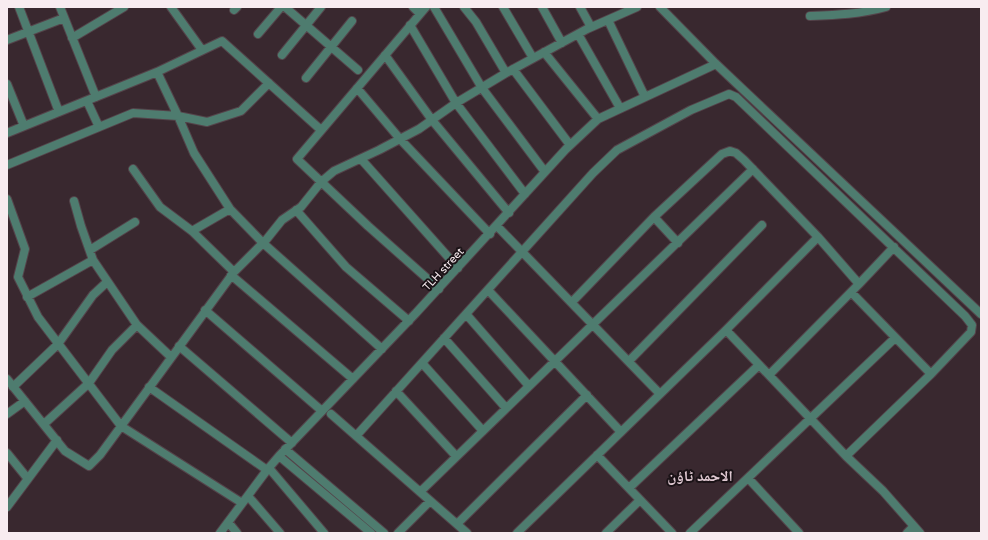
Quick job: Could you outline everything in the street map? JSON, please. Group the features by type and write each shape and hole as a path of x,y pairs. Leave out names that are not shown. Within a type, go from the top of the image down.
{"street":[{"path":"19,7 59,112"},
{"path":"72,38 124,7"},
{"path":"171,7 202,50"},
{"path":"258,34 281,7"},
{"path":"285,7 358,70"},
{"path":"282,55 321,7"},
{"path":"413,7 420,14"},
{"path":"426,7 297,159 368,226 439,289"},
{"path":"434,7 482,88 545,172"},
{"path":"464,7 509,71 570,145"},
{"path":"504,7 533,58"},
{"path":"542,7 562,43"},
{"path":"580,7 591,27"},
{"path":"7,379 65,451 88,466 100,455 233,273 263,243 282,220 301,207 321,182 334,171 400,139 509,71 591,27 608,20 619,11 637,7"},
{"path":"660,7 716,64 981,314"},
{"path":"810,16 843,15 885,7"},
{"path":"61,8 96,97"},
{"path":"7,40 64,18"},
{"path":"608,20 645,97"},
{"path":"306,78 352,21"},
{"path":"410,25 456,103 526,194"},
{"path":"578,34 620,108"},
{"path":"7,133 157,72 222,41 321,130"},
{"path":"544,52 598,119"},
{"path":"385,55 432,120 509,213"},
{"name":"TLH street","path":"220,533 268,469 285,449 439,289 570,145 598,119 716,64"},
{"path":"157,72 194,153 230,209 263,243 382,349"},
{"path":"7,165 133,113 178,116 207,122 241,111 269,83"},
{"path":"7,84 24,126"},
{"path":"357,88 400,139 490,234"},
{"path":"356,436 593,173 617,150 691,110 729,94 736,97 894,247 965,316 972,325 971,332 931,374 846,456"},
{"path":"87,101 99,127"},
{"path":"572,302 654,217 722,154 730,151 736,153 753,169 818,237 859,284"},
{"path":"361,159 458,268"},
{"path":"133,169 160,207 192,231 233,273 353,379"},
{"path":"420,492 753,169"},
{"path":"7,199 9,210 25,249 18,277 27,297 38,317 121,426 242,503"},
{"path":"74,200 93,260 137,326 171,357"},
{"path":"192,231 230,209"},
{"path":"296,210 346,267 409,321"},
{"path":"654,217 678,243"},
{"path":"90,250 135,222"},
{"path":"629,361 762,225"},
{"path":"497,226 523,251 660,394"},
{"path":"517,533 726,330 818,237"},
{"path":"769,376 894,247"},
{"path":"27,297 93,260"},
{"path":"13,387 58,344 93,295 107,282"},
{"path":"488,290 622,432"},
{"path":"851,292 931,374"},
{"path":"205,310 322,411"},
{"path":"466,314 529,386"},
{"path":"44,424 89,383 112,350 137,326"},
{"path":"726,330 846,456 883,491 920,533"},
{"path":"444,338 506,408"},
{"path":"690,533 895,338"},
{"path":"179,346 292,443"},
{"path":"422,363 483,431"},
{"path":"629,488 759,365"},
{"path":"150,387 268,469 324,533"},
{"path":"396,391 456,456"},
{"path":"457,524 587,395"},
{"path":"7,414 25,402"},
{"path":"331,414 467,533"},
{"path":"7,506 57,440"},
{"path":"285,449 384,533"},
{"path":"7,453 28,479"},
{"path":"597,455 672,533"},
{"path":"279,456 371,533"},
{"path":"748,478 799,533"},
{"path":"248,496 280,533"},
{"path":"606,533 640,500"},
{"path":"398,533 430,501"},
{"path":"228,522 237,533"},
{"path":"907,533 914,526"}],"district":[{"name":"الاحمد ٹاؤن","path":"700,476"}]}
